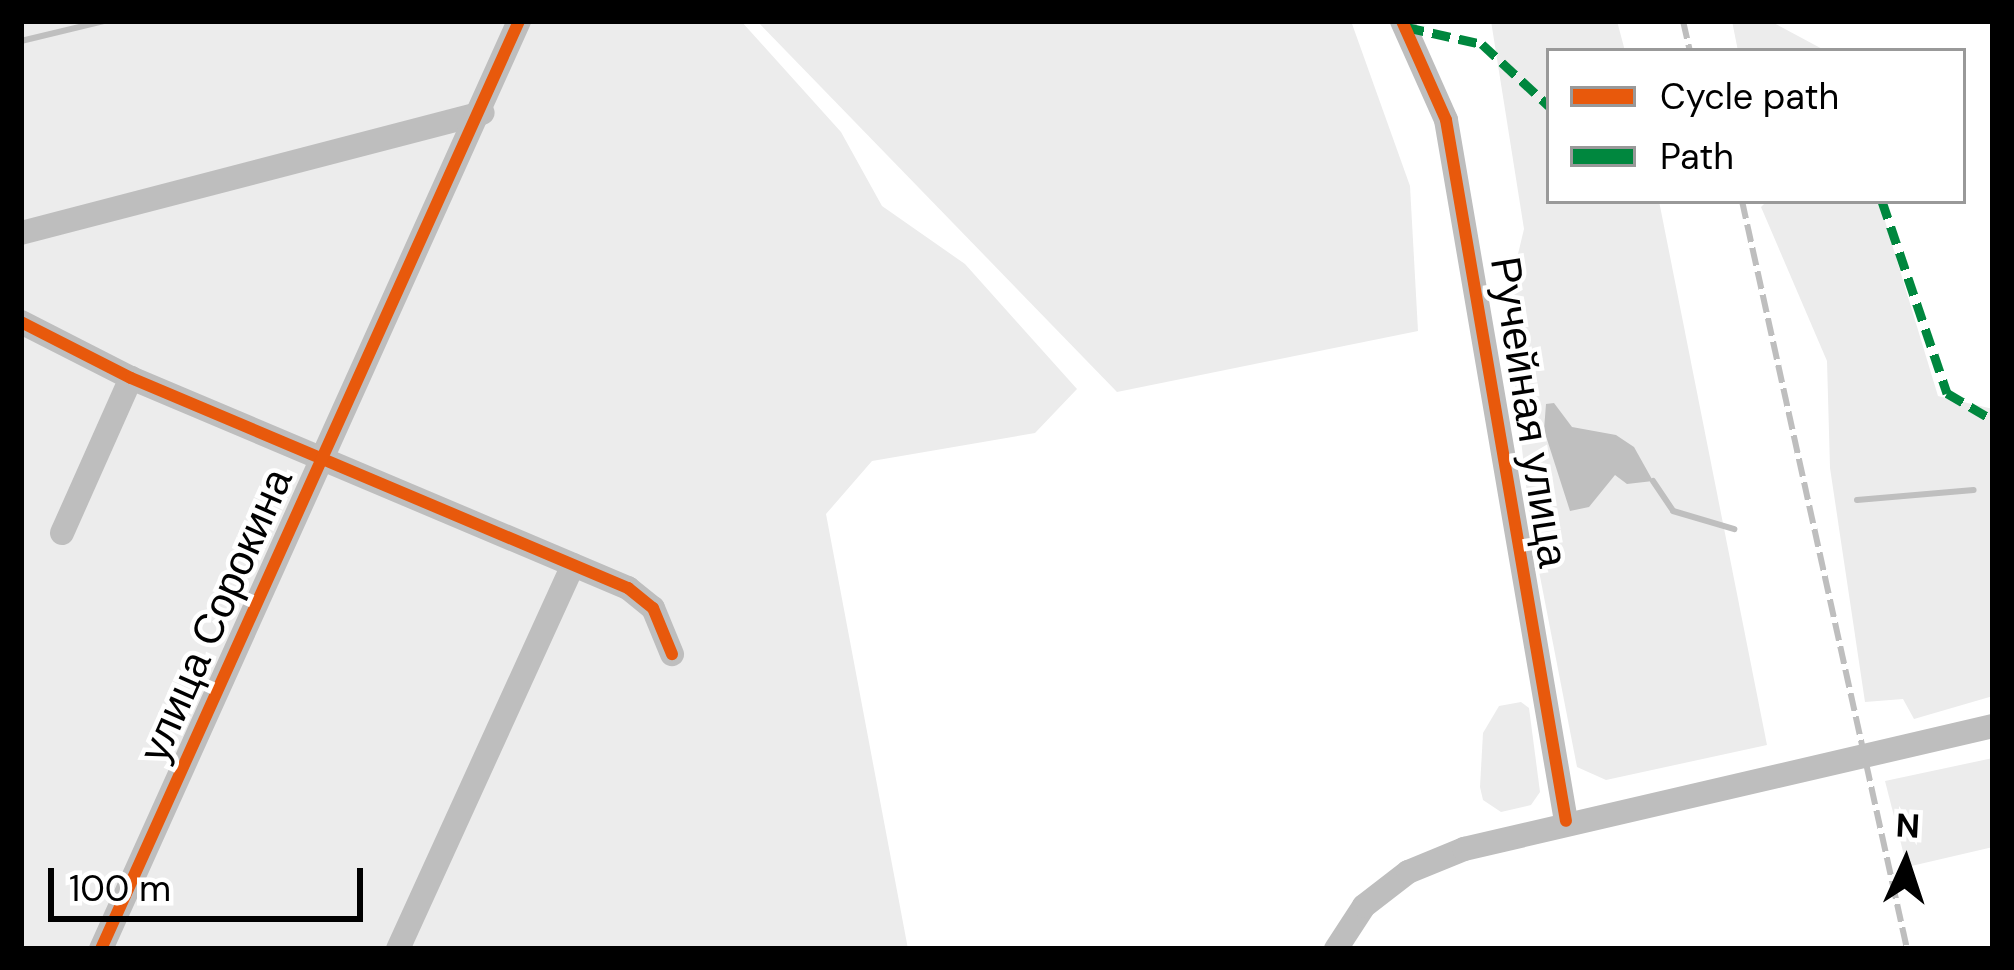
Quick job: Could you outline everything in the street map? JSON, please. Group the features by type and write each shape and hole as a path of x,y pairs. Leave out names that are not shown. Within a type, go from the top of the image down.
{"street":[{"name":"улица Сорокина","path":"100,949 483,113 519,21"},
{"name":"Ручейная улица","path":"1402,21 1446,120 1566,821"},
{"path":"21,233 483,113"},
{"path":"21,322 131,378 573,565 652,608 672,654"},
{"path":"62,533 131,378"},
{"path":"398,949 573,565"},
{"path":"1336,949 1364,906 1408,872 1566,821 1993,726"}],"shaded area":[{"path":"21,21 741,21 841,132 882,206 965,264 1077,389 1035,433 872,461 826,514 908,949 21,949"},
{"path":"757,21 1351,21 1410,186 1418,331 1117,392"},
{"path":"1491,21 1617,21 1624,48 1546,48 1546,204 1660,204 1767,745 1606,780 1577,767 1531,530 1506,304 1524,229"},
{"path":"1732,21 1770,21 1820,48 1737,48"},
{"path":"1880,204 1938,396 1993,409 1993,696 1914,719 1903,699 1865,702 1830,468 1827,361 1761,207"},
{"path":"1554,403 1572,427 1616,435 1634,447 1653,481 1627,484 1615,475 1589,507 1570,511 1544,430 1546,404"},
{"path":"1521,702 1529,708 1540,792 1531,805 1501,812 1483,800 1480,787 1483,733 1499,706"},
{"path":"1993,758 1993,847 1907,867 1885,781"}],"waterway":[{"path":"21,41 104,21"},
{"path":"1653,481 1673,511 1734,529"},
{"path":"1857,500 1974,490"}],"railway":[{"path":"1683,21 1689,48"},
{"path":"1743,204 1907,949"}],"marked path":[{"path":"1406,27 1482,44 1546,103"},
{"path":"1883,204 1947,393 1993,420"}],"cycle path":[{"path":"101,949 519,21"},
{"path":"1402,21 1446,120 1566,821"},
{"path":"21,322 131,378 628,588 653,608 672,654"}]}
